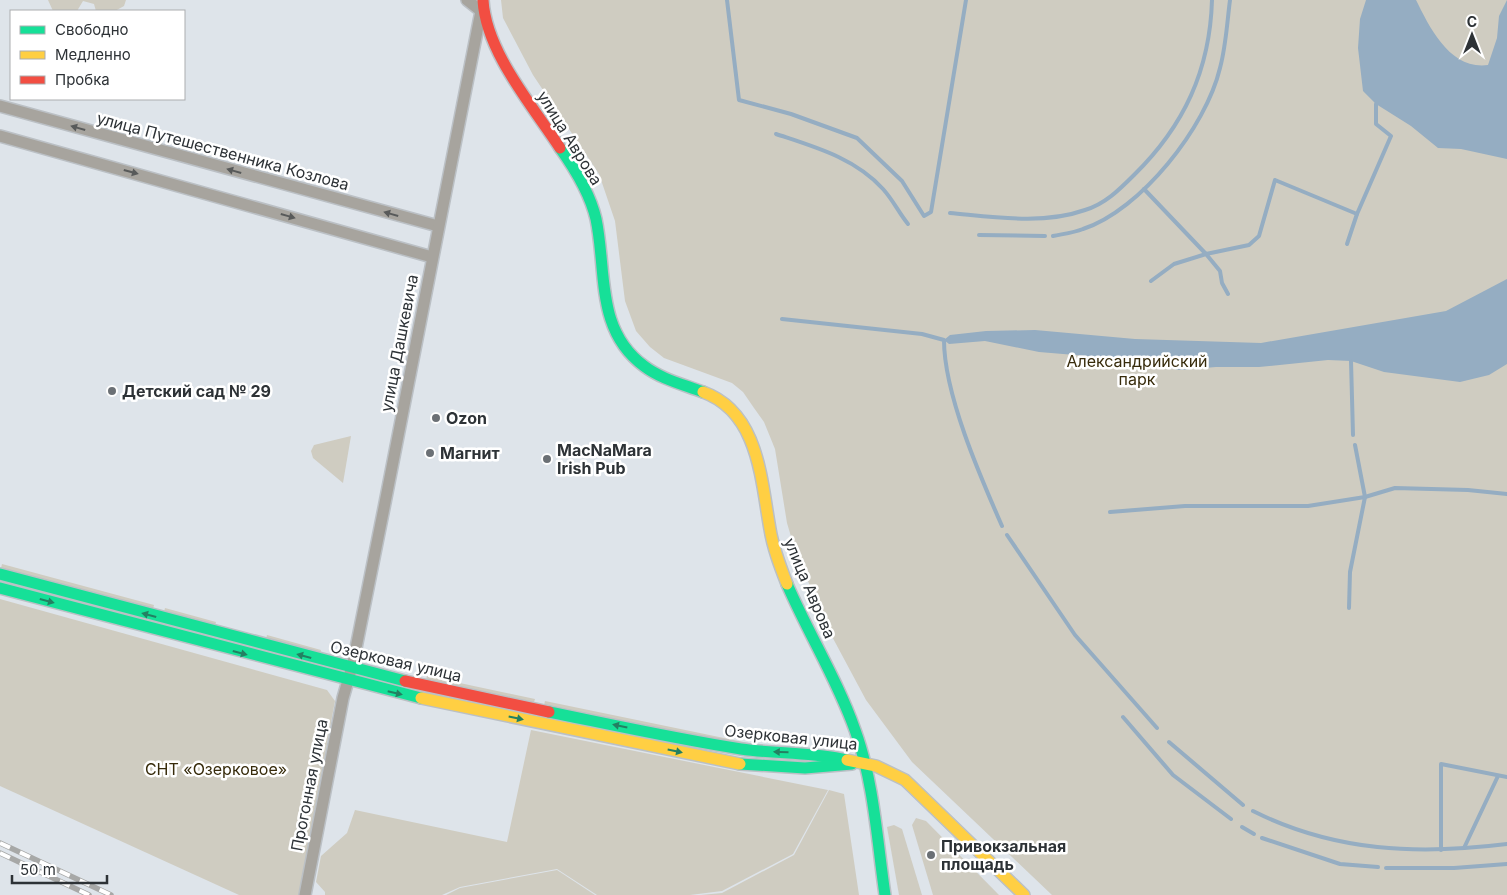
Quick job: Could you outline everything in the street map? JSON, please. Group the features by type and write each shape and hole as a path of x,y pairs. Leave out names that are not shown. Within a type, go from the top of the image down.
{"street":[{"path":"467,0 482,6"},
{"name":"улица Дашкевича","path":"348,681 482,6"},
{"name":"улица Аврова","path":"482,6 510,72 573,166 587,193 596,225 605,304 618,338 639,363 654,374 718,398 729,407 746,431 756,454 768,527 776,556 810,636 847,707 864,762 885,895"},
{"name":"улица Путешественника Козлова","path":"0,106 438,226"},
{"path":"0,136 432,257"},
{"name":"Озерковая улица","path":"0,574 420,685 694,742 750,750 821,754 864,762"},
{"name":"Озерковая улица","path":"0,588 395,693 744,765 821,769 864,762"},
{"name":"Прогонная улица","path":"304,895 342,698 348,681"},
{"path":"864,762 888,770 904,780 1024,895"}],"green space":[{"path":"48,0 126,0 124,6 117,10 96,10 94,4 83,1 78,10 53,10"},
{"name":"Александрийский парк","path":"501,0 1507,0 1507,895 1052,895 912,762 866,700 828,629 795,550 787,523 775,449 764,422 743,392 732,383 664,358 650,347 636,331 625,301 615,221 599,174 533,75 503,18"},
{"path":"351,436 343,483 313,458 311,451 314,445"},
{"path":"2,564 154,605 153,609 1,568"},
{"name":"СНТ «Озерковое»","path":"0,599 327,690 335,701 299,895 239,895 0,786"},
{"path":"165,608 216,622 215,626 164,612"},
{"path":"267,635 321,650 320,654 266,639"},
{"path":"427,676 535,699 534,702 426,680"},
{"path":"545,701 753,744 752,748 544,705"},
{"path":"531,730 828,790 793,854 722,891 690,895 597,895 557,869 460,887 442,895 325,895 325,892 316,882 321,856 347,833 355,810 507,842"},
{"path":"829,790 844,794 859,895 701,895 722,893 794,855"},
{"path":"916,818 926,821 999,895 933,895 912,825"},
{"path":"894,825 902,829 922,895 899,895 887,827"},
{"path":"557,870 595,895 446,895 460,888"}],"water":[{"path":"1366,0 1416,0 1435,34 1452,54 1463,61 1475,65 1488,65 1497,38 1499,16 1507,0 1507,159 1461,149 1438,148 1411,126 1376,104 1363,91 1358,48 1360,19"},
{"path":"1507,279 1507,364 1489,375 1460,382 1384,372 1351,361 1328,360 1259,367 1216,367 1180,370 1111,358 1039,352 985,341 949,344 944,340 950,335 986,331 1035,330 1135,339 1261,343 1446,311"}],"waterway":[{"path":"727,0 739,100 791,114 857,138 902,181 924,216 931,212 966,0"},
{"path":"950,213 1035,219 1069,215 1099,204 1111,196 1152,156 1180,117 1200,73 1210,26 1212,0"},
{"path":"1053,236 1083,229 1105,219 1127,204 1168,164 1186,140 1201,115 1212,91 1220,68 1225,43 1230,0"},
{"path":"1144,189 1206,254 1249,245 1259,236 1275,180 1357,214 1391,136 1376,124 1376,104"},
{"path":"776,134 834,155 860,169 883,189 908,224"},
{"path":"1347,244 1357,214"},
{"path":"979,235 1045,236"},
{"path":"1151,281 1174,264 1206,254 1220,271 1222,283 1228,294"},
{"path":"782,319 922,334 944,340 950,385 957,409 974,459 1002,526"},
{"path":"1351,361 1353,435"},
{"path":"1349,608 1350,572 1365,497 1355,445"},
{"path":"1110,512 1185,506 1308,506 1365,497 1395,488 1468,490 1507,494"},
{"path":"1007,535 1075,635 1157,728"},
{"path":"1123,717 1173,775 1231,819"},
{"path":"1169,742 1243,805"},
{"path":"1441,850 1441,764 1507,777"},
{"path":"1464,848 1498,776"},
{"path":"1253,811 1284,825 1315,835 1377,847 1441,849 1507,844"},
{"path":"1242,827 1254,834"},
{"path":"1262,838 1340,864 1378,867"},
{"path":"1386,868 1454,868 1507,864"}],"railway":[{"path":"0,843 111,895"},
{"path":"0,853 89,895"}],"traffic: fast":[{"path":"560,148 581,182 593,209 599,239 606,298 610,317 617,335 628,351 651,371 703,392"},
{"path":"0,574 405,681"},
{"path":"787,584 840,693 855,730 871,791 885,895"},
{"path":"0,588 421,698"},
{"path":"549,712 741,749 847,760"},
{"path":"740,764 805,768 852,764"}],"traffic: slow":[{"path":"703,392 722,402 736,415 746,431 760,469 773,543 787,584"},
{"path":"421,698 740,764"},
{"path":"847,760 876,766 905,780 1024,895"}],"traffic: jam":[{"path":"483,0 486,20 501,58 524,96 560,148"},
{"path":"405,681 549,712"}],"place":[{"name":"Детский сад № 29","path":"112,391"},
{"name":"Ozon","path":"436,418"},
{"name":"Магнит","path":"430,453"},
{"name":"MacNaMara Irish Pub","path":"547,459"},
{"name":"Привокзальная площадь","path":"931,855"}]}
